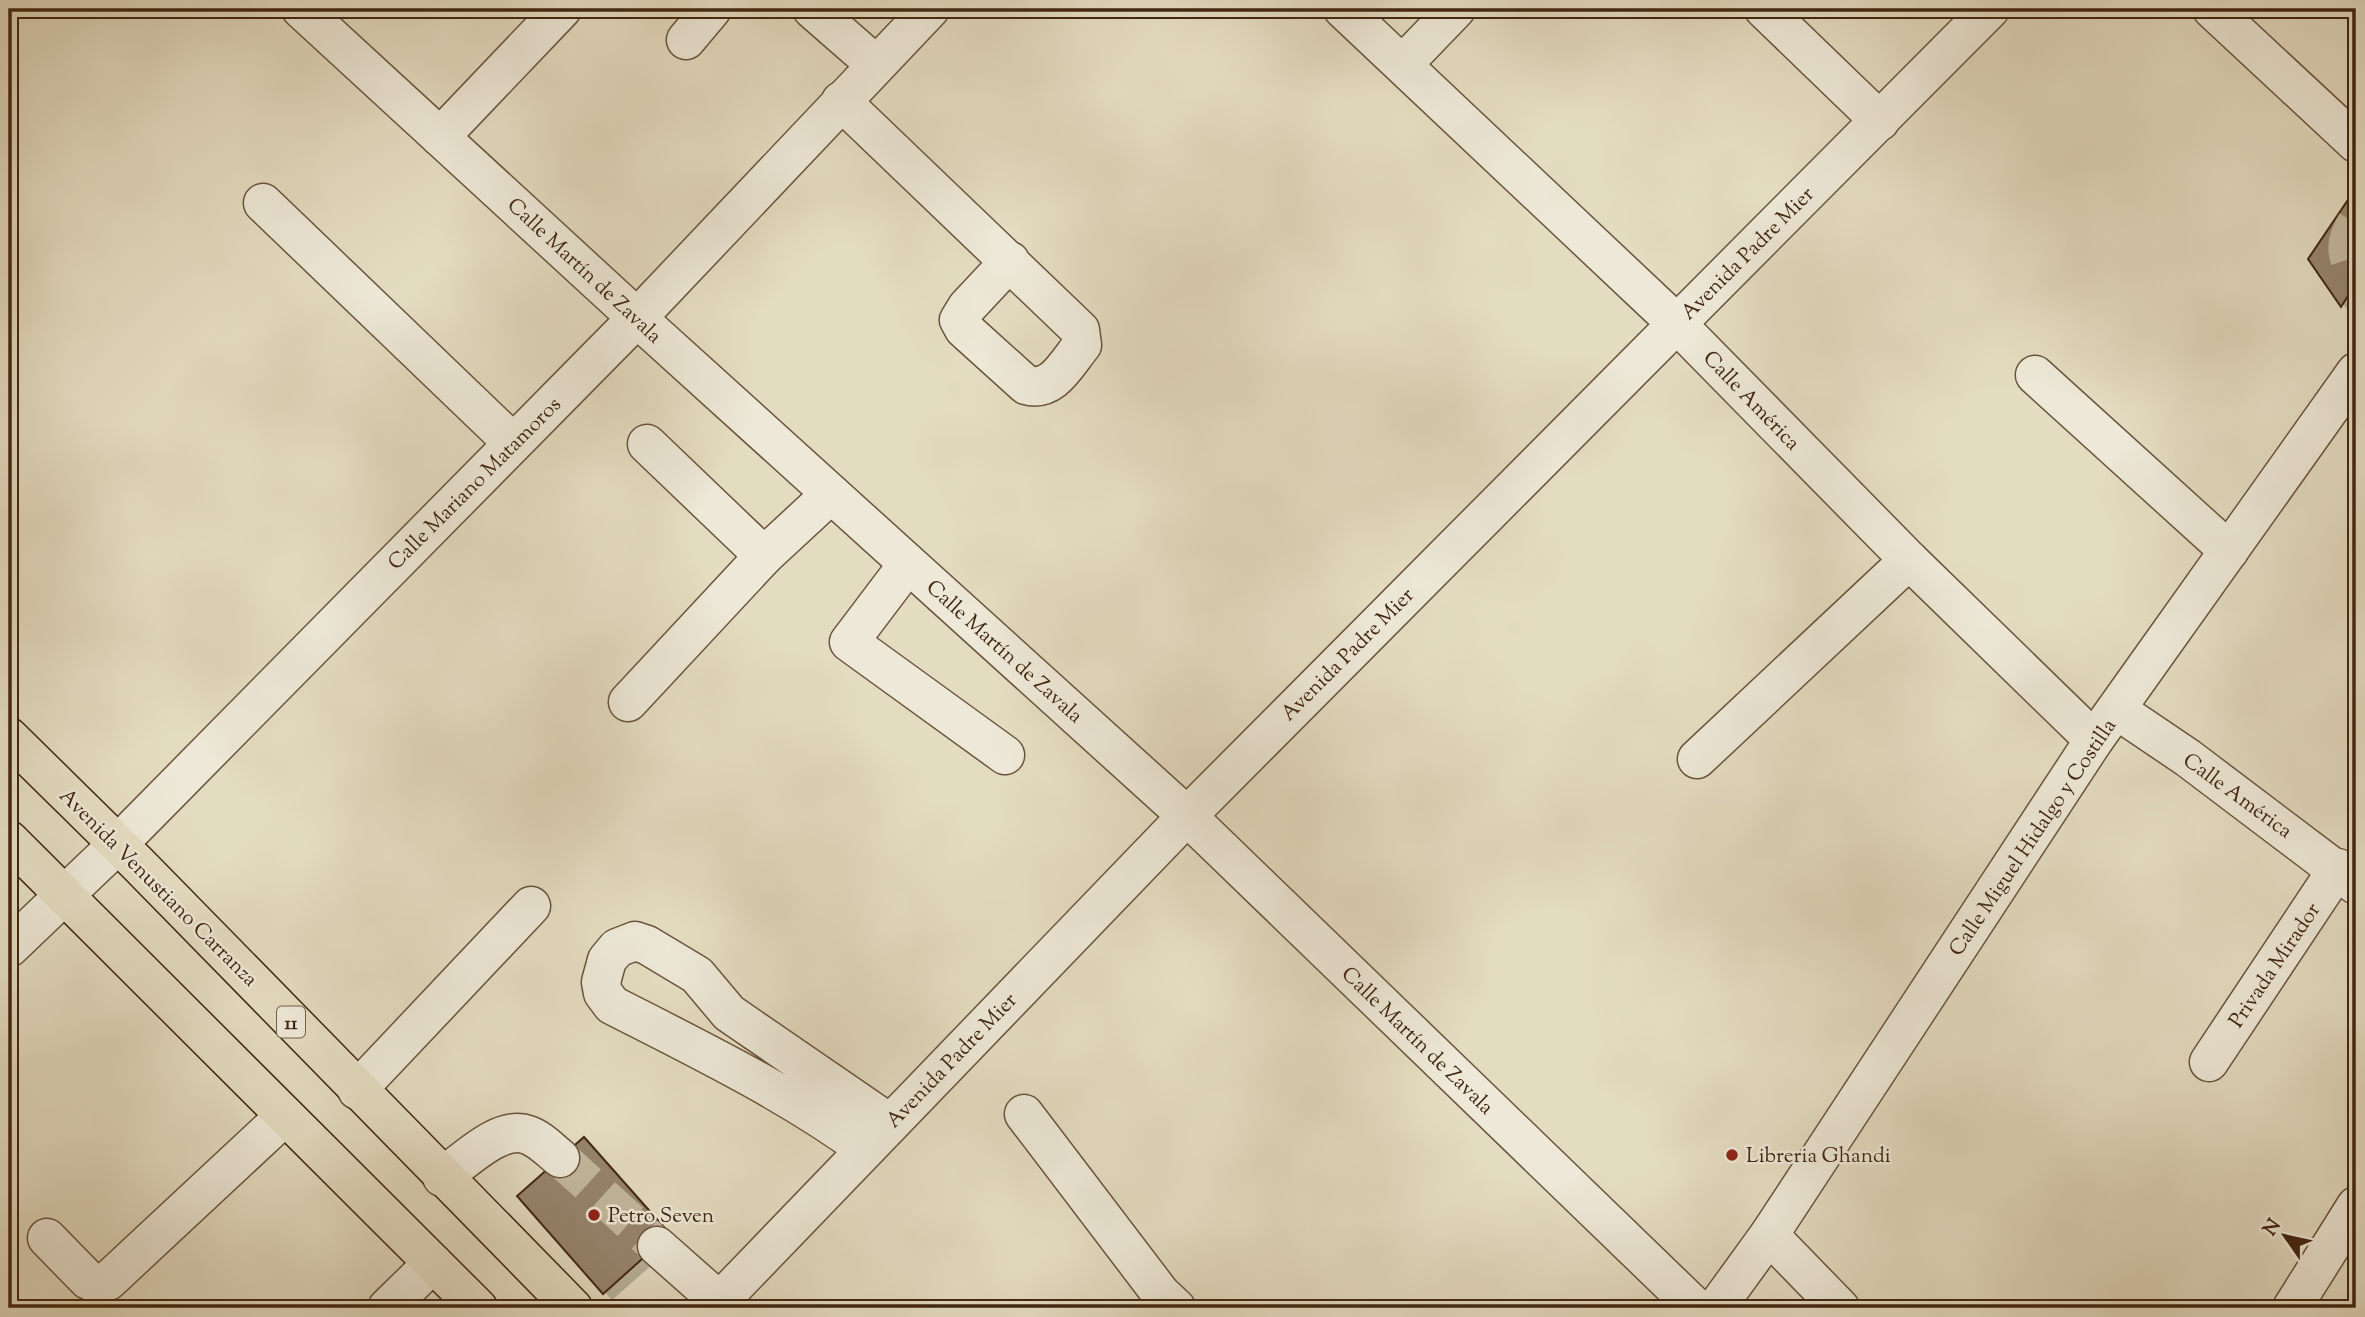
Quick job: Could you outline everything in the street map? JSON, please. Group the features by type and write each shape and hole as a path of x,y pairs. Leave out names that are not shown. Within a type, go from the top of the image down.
{"main road":[{"name":"Avenida Venustiano Carranza","path":"9,737 118,844 573,1308"},
{"path":"9,840 478,1308"}],"street":[{"name":"Calle Martín de Zavala","path":"300,9 1187,816 1696,1308"},
{"path":"440,137 562,9"},
{"path":"686,40 712,9"},
{"path":"813,9 876,64"},
{"name":"Calle Mariano Matamoros","path":"9,948 118,844 637,318 930,9"},
{"name":"Calle América","path":"1343,9 1676,323 1909,561 2094,740"},
{"path":"1403,64 1456,9"},
{"path":"1764,9 1880,121"},
{"name":"Avenida Padre Mier","path":"720,1306 877,1136 1187,816 1990,9"},
{"path":"2212,9 2356,144"},
{"path":"841,101 1010,261"},
{"path":"263,203 513,443"},
{"path":"2035,375 2229,551"},
{"name":"Calle Miguel Hidalgo y Costilla","path":"1716,1308 1769,1235 2094,740 2353,381"},
{"path":"647,444 764,556"},
{"path":"628,702 764,556 831,494"},
{"path":"1698,759 1909,561"},
{"path":"908,564 849,642 1004,755"},
{"name":"Calle América","path":"2116,710 2188,758 2347,877"},
{"name":"Privada Mirador","path":"2209,1062 2347,877"},
{"path":"357,1090 531,906"},
{"path":"635,941 647,945 696,975 729,1013 877,1136 838,1129 705,1052 612,1006 603,993 601,982 607,960 617,947 635,941"},
{"path":"705,1052 729,1013"},
{"path":"1024,1114 1161,1294 1176,1308"},
{"path":"47,1238 88,1280 97,1284 108,1281 285,1116"},
{"path":"442,1177 500,1136 514,1132 536,1139 560,1158"},
{"path":"2292,1308 2356,1206"},
{"path":"1769,1235 1840,1308"},
{"path":"657,1246 720,1306"},
{"path":"387,1308 433,1263"}],"building":[{"path":"2356,188 2356,283 2341,307 2308,259"},
{"name":"Petro Seven","path":"584,1137 670,1234 603,1294 517,1196"}],"tunnel":[{"path":"2356,223 2347,248 2356,274"},
{"path":"560,1158 657,1246"}],"place":[{"name":"Libreria Ghandi","path":"1732,1155"},
{"name":"Petro Seven","path":"594,1215"}]}
